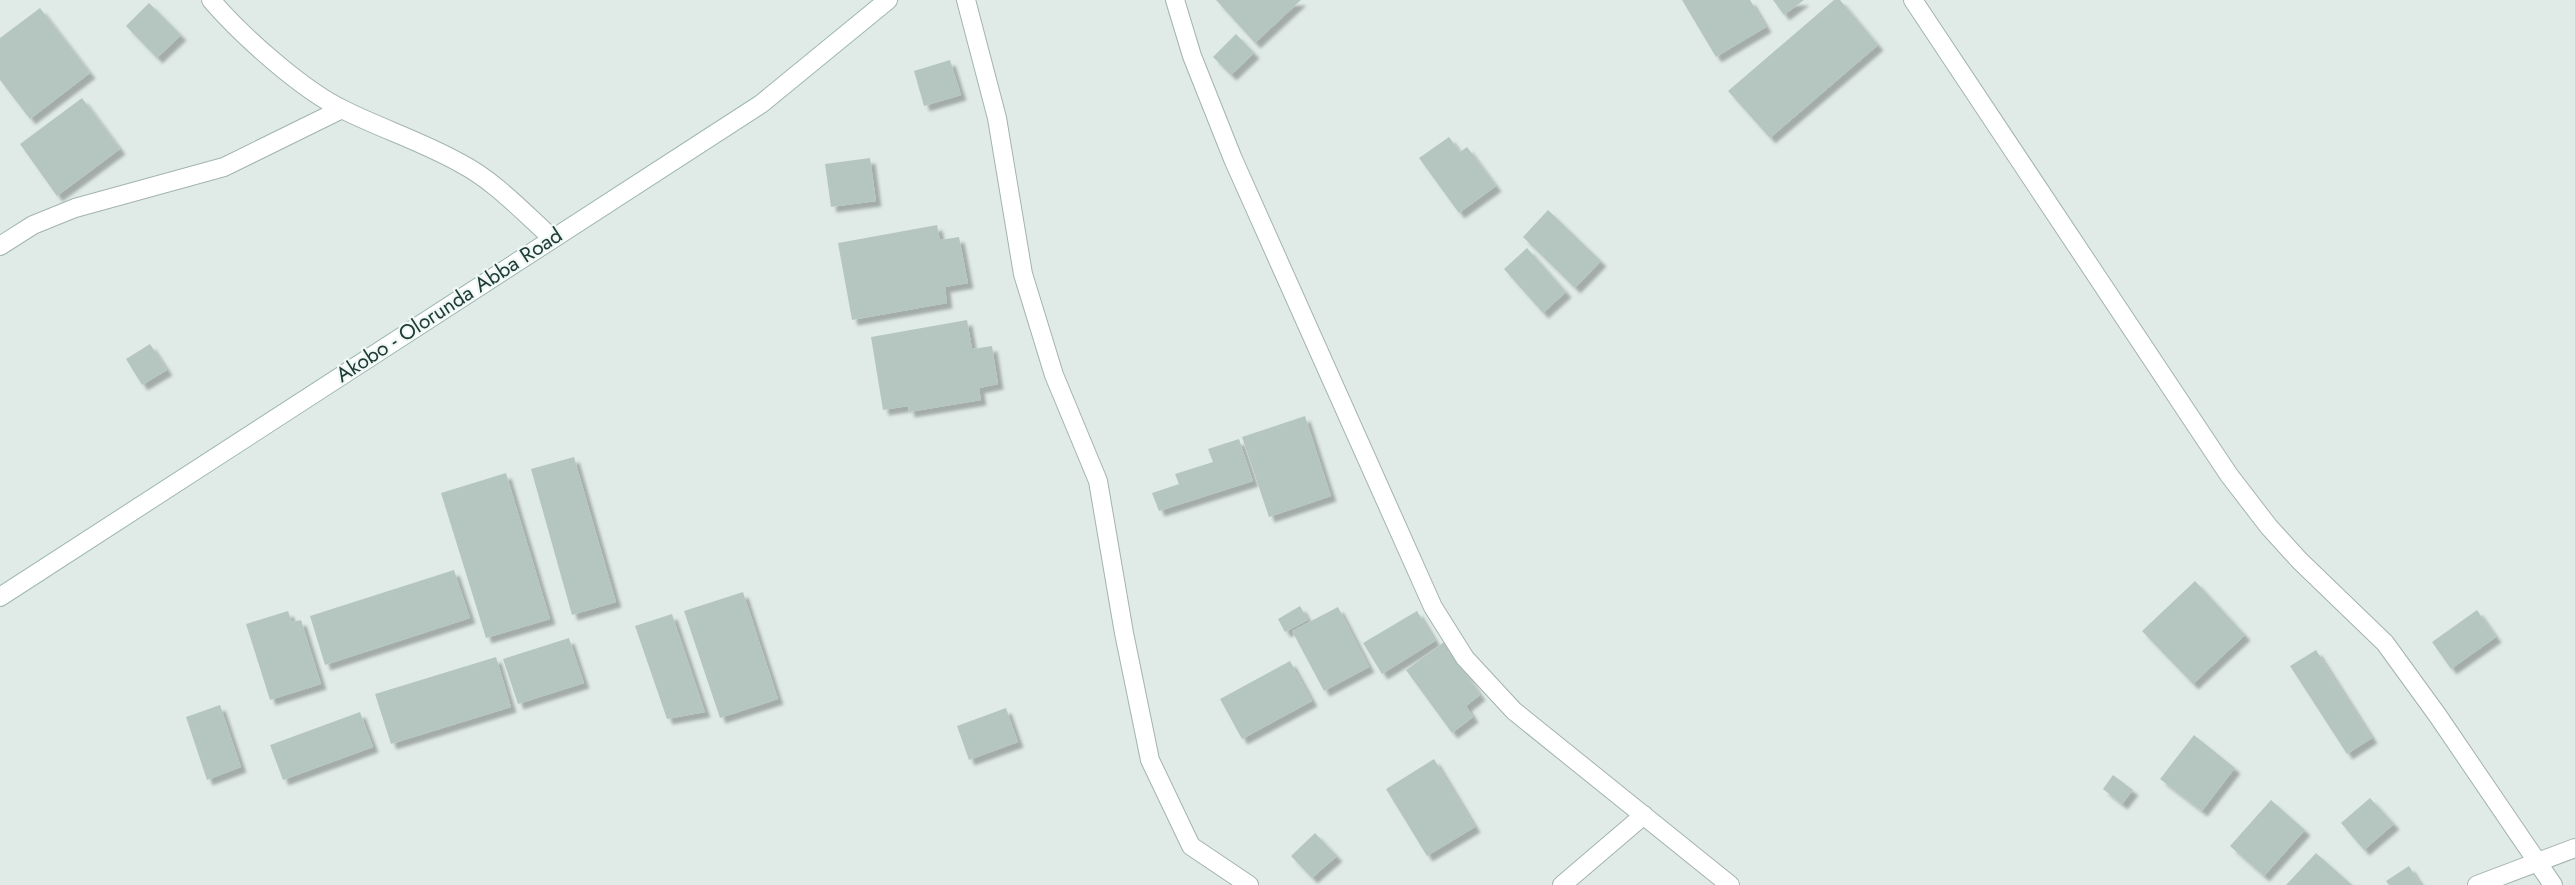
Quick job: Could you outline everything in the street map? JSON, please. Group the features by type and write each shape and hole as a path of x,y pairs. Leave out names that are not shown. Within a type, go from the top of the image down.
{"street":[{"path":"211,0 230,22 303,84 342,110 461,163 497,188 552,238"},
{"name":"Akobo - Olorunda Abba Road","path":"0,597 761,104 888,0"},
{"path":"966,0 997,118 1023,274 1054,375 1098,482 1124,633 1150,760 1191,846 1249,885"},
{"path":"1175,0 1192,56 1233,159 1432,607 1465,658 1514,711 1730,885"},
{"path":"1913,0 2229,475 2269,527 2300,561 2385,643 2553,885"},
{"path":"0,246 33,225 75,208 224,167 342,110"},
{"path":"1562,885 1644,815"},
{"path":"2477,885 2575,848"}],"building":[{"path":"1216,0 1301,0 1255,43"},
{"path":"1682,0 1750,0 1766,27 1716,57"},
{"path":"1773,0 1804,0 1784,15"},
{"path":"1834,0 1840,0 1878,45 1770,138 1728,91"},
{"path":"149,3 181,35 157,58 126,26"},
{"path":"40,8 90,73 30,119 0,80 0,38"},
{"path":"1236,34 1254,53 1231,75 1213,57"},
{"path":"950,60 961,95 924,106 914,71"},
{"path":"82,98 120,149 57,196 20,144"},
{"path":"1449,137 1460,152 1467,147 1496,186 1459,213 1419,158"},
{"path":"870,158 876,201 831,207 825,164"},
{"path":"1548,210 1601,261 1575,288 1523,237"},
{"path":"937,225 940,240 959,237 968,283 945,287 947,303 852,320 838,243"},
{"path":"1527,248 1566,292 1543,313 1504,269"},
{"path":"967,320 972,349 992,346 998,384 979,388 981,400 909,412 908,406 883,410 871,337"},
{"path":"150,344 167,370 142,385 126,359"},
{"path":"1305,416 1331,496 1269,517 1242,437"},
{"path":"1239,439 1253,481 1159,511 1152,493 1179,484 1175,474 1213,462 1208,449"},
{"path":"574,457 616,602 572,615 531,469"},
{"path":"506,473 550,619 486,638 441,493"},
{"path":"454,570 470,618 325,665 310,616"},
{"path":"2195,581 2245,635 2193,684 2142,631"},
{"path":"743,592 778,699 720,718 684,611"},
{"path":"1300,606 1308,620 1285,632 1278,619"},
{"path":"1338,607 1369,667 1324,691 1292,631"},
{"path":"2477,610 2496,637 2451,669 2432,642"},
{"path":"288,611 292,622 301,620 321,684 270,700 246,624"},
{"path":"1417,611 1435,641 1382,674 1363,643"},
{"path":"672,614 705,712 667,719 635,626"},
{"path":"569,638 584,683 518,704 503,659"},
{"path":"1444,642 1480,695 1466,706 1473,717 1452,733 1406,670"},
{"path":"2316,650 2372,738 2347,754 2290,666"},
{"path":"496,657 511,707 391,744 375,694"},
{"path":"1290,661 1312,701 1242,739 1220,699"},
{"path":"220,705 241,767 207,780 186,717"},
{"path":"1006,708 1018,742 969,760 957,726"},
{"path":"360,712 373,747 283,780 270,745"},
{"path":"2194,735 2235,768 2202,811 2160,779"},
{"path":"1434,759 1475,827 1427,856 1386,789"},
{"path":"2113,775 2133,790 2122,804 2103,789"},
{"path":"2370,798 2394,824 2364,850 2341,823"},
{"path":"2271,800 2305,830 2264,876 2230,846"},
{"path":"1315,833 1337,856 1312,878 1291,856"},
{"path":"2316,853 2352,885 2286,885"},
{"path":"2409,866 2421,885 2389,885 2386,881"}]}
